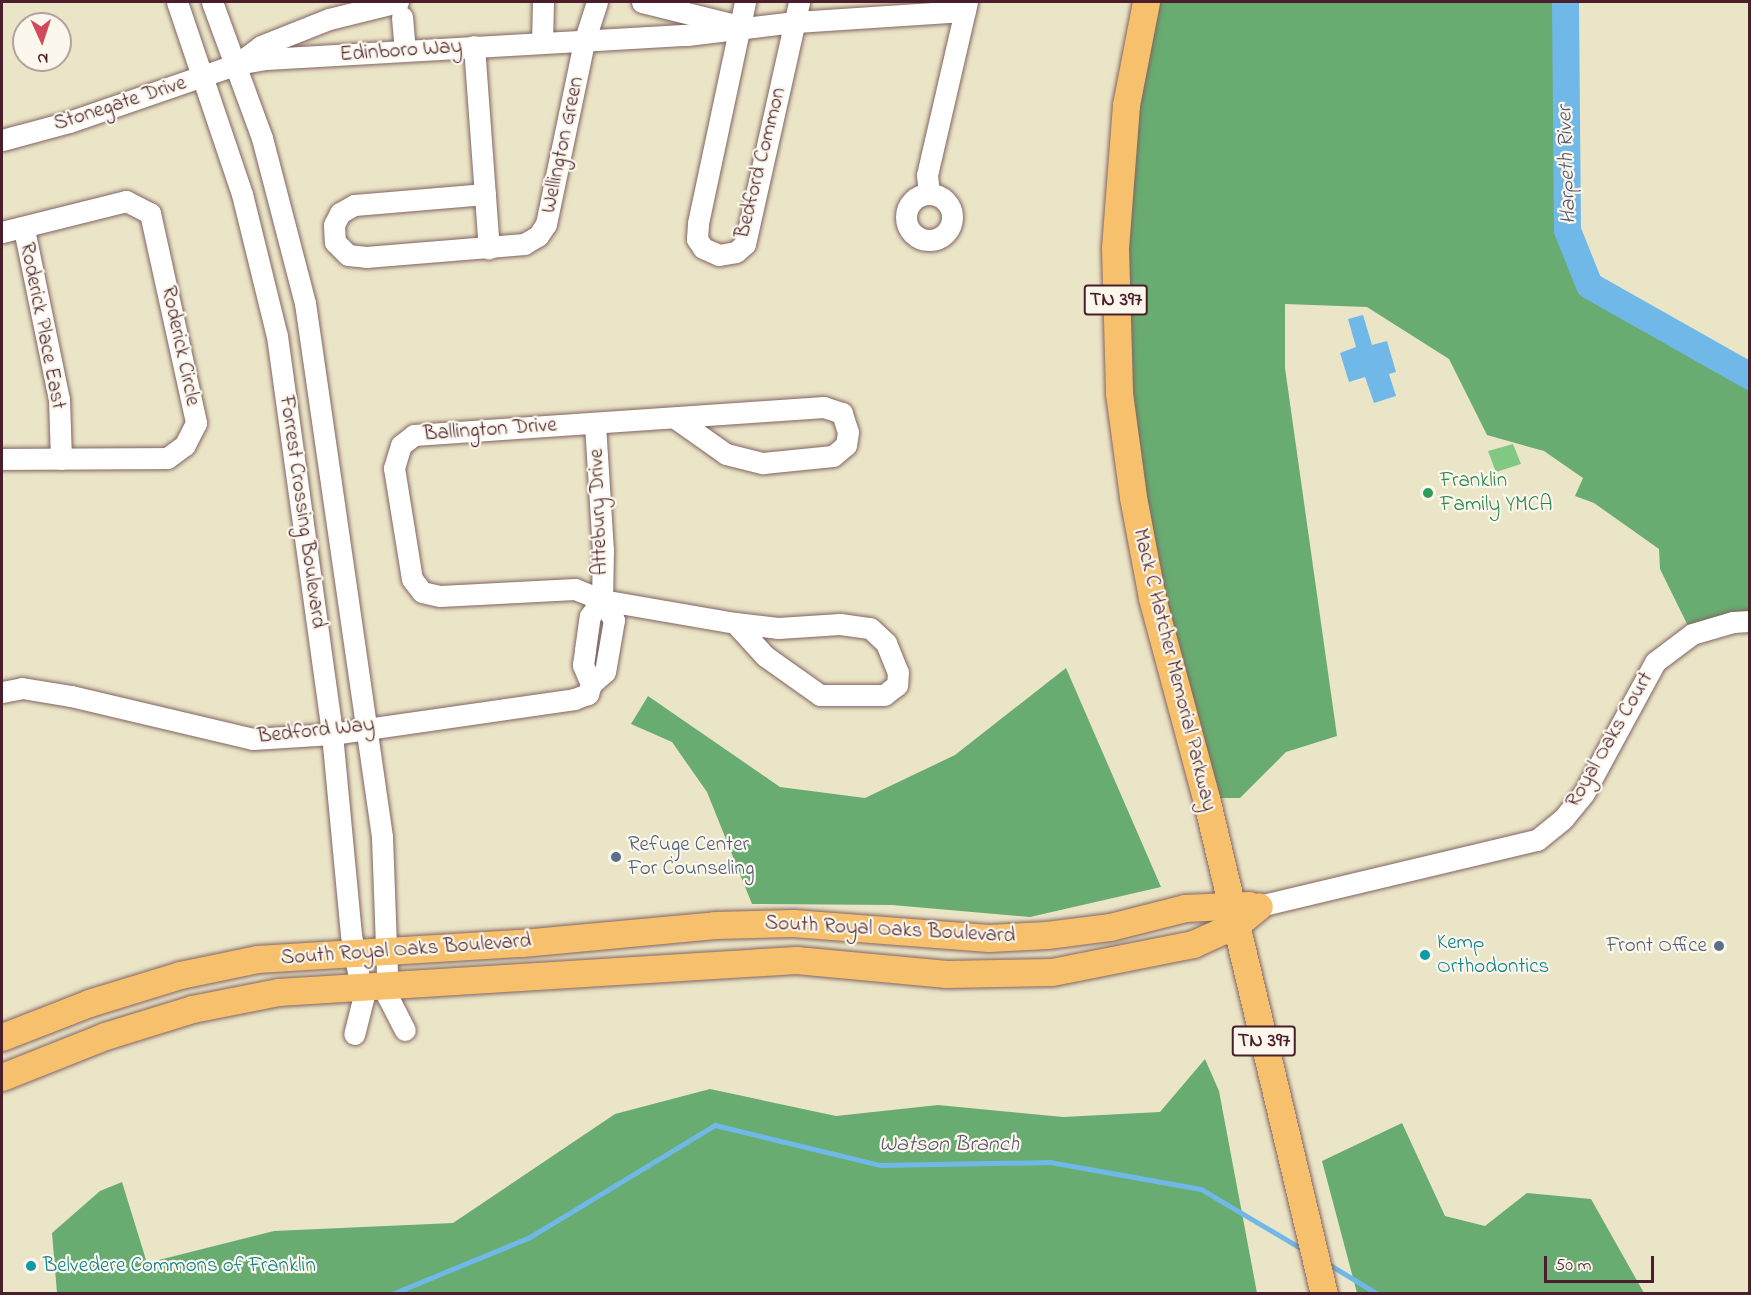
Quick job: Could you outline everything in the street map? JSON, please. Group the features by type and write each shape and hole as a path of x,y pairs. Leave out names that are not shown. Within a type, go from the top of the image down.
{"main road":[{"name":"Mack C Hatcher Memorial Parkway","path":"1146,2 1126,105 1120,176 1116,248 1119,393 1152,598 1234,914 1324,1293"},
{"name":"South Royal Oaks Boulevard","path":"2,1077 105,1036 192,1009 278,992 796,960 946,974 1052,972 1193,944 1234,914 1259,906"},
{"name":"South Royal Oaks Boulevard","path":"2,1037 89,1003 180,975 257,959 726,924 793,923 988,938 1047,935 1110,927 1185,908 1234,914"}],"street":[{"name":"Forrest Crossing Boulevard","path":"177,2 205,76 242,194 277,336 332,734 354,952 363,999 354,1034"},
{"name":"Forrest Crossing Boulevard","path":"212,2 237,64 282,206 305,303 381,837 388,951 387,997 405,1030"},
{"path":"542,43 543,2"},
{"name":"Wellington Green","path":"485,194 354,205 340,213 334,225 335,242 348,255 489,248 524,244 538,236 546,224 584,42 597,2"},
{"name":"Edinboro Way","path":"642,2 739,26"},
{"name":"Bedford Common","path":"745,2 698,224 697,239 703,248 719,255 736,252 745,244 797,11"},
{"name":"Edinboro Way","path":"237,64 261,46 329,19 398,5"},
{"path":"398,5 405,50"},
{"name":"Edinboro Way","path":"237,64 405,50 687,35 739,26 797,11 966,6"},
{"path":"929,194 927,175 966,6"},
{"path":"474,46 489,248"},
{"name":"Stonegate Drive","path":"2,140 69,122 237,64"},
{"name":"Roderick Circle","path":"2,232 24,229 126,201 150,213 196,423 185,446 167,458 2,459"},
{"name":"Roderick Place East","path":"24,229 59,399 61,459"},
{"name":"Ballington Drive","path":"675,418 726,454 763,463 833,456 846,444 848,432 843,413 824,407 414,435 401,445 394,468 412,579 422,591 440,596 575,589 602,600 735,623 778,628 840,624 870,628 881,634 890,652 897,685 884,695 820,694 765,656 735,623"},
{"name":"Attebury Drive","path":"595,424 603,550 602,600"},
{"name":"Bedford Way","path":"2,692 22,688 71,696 253,739 332,734 365,727 574,699 588,694 591,684 605,672 614,620 602,600"},
{"name":"Royal Oaks Court","path":"1259,906 1537,840 1563,819 1584,793 1655,662 1692,634 1733,622 1749,621"}],"green space":[{"path":"1146,2 1565,2 1567,230 1589,285 1749,376 1749,621 1692,634 1660,569 1659,549 1594,503 1575,496 1583,478 1544,451 1487,435 1449,359 1367,307 1285,304 1285,368 1337,736 1286,752 1240,798 1206,798 1119,393 1138,36"},
{"path":"1513,444 1521,464 1496,472 1488,451"},
{"path":"1066,668 1161,887 1030,917 892,905 752,904 707,792 672,742 631,724 648,696 780,787 865,798 955,755"},
{"path":"1205,1059 1219,1091 1257,1293 57,1293 52,1233 100,1191 122,1182 147,1263 274,1231 453,1223 615,1114 710,1089 836,1116 938,1105 1063,1117 1160,1112"},
{"path":"1402,1123 1445,1216 1485,1226 1527,1193 1591,1199 1644,1293 1357,1293 1322,1161"}],"water":[{"path":"1363,315 1372,345 1387,341 1396,372 1389,374 1396,396 1374,403 1365,377 1349,382 1340,353 1356,347 1348,319"}],"waterway":[{"name":"Harpeth River","path":"1565,2 1567,230 1589,285 1750,376"},
{"name":"Watson Branch","path":"392,1294 530,1237 715,1125 880,1165 1050,1162 1201,1189 1304,1250"},
{"name":"Watson Branch","path":"1327,1263 1378,1294"}],"place":[{"name":"Franklin Family YMCA","path":"1428,493"},
{"name":"Refuge Center For Counseling","path":"616,857"},
{"name":"Front Office","path":"1719,946"},
{"name":"Kemp Orthodontics","path":"1425,955"},
{"name":"Belvedere Commons of Franklin","path":"31,1266"}]}
